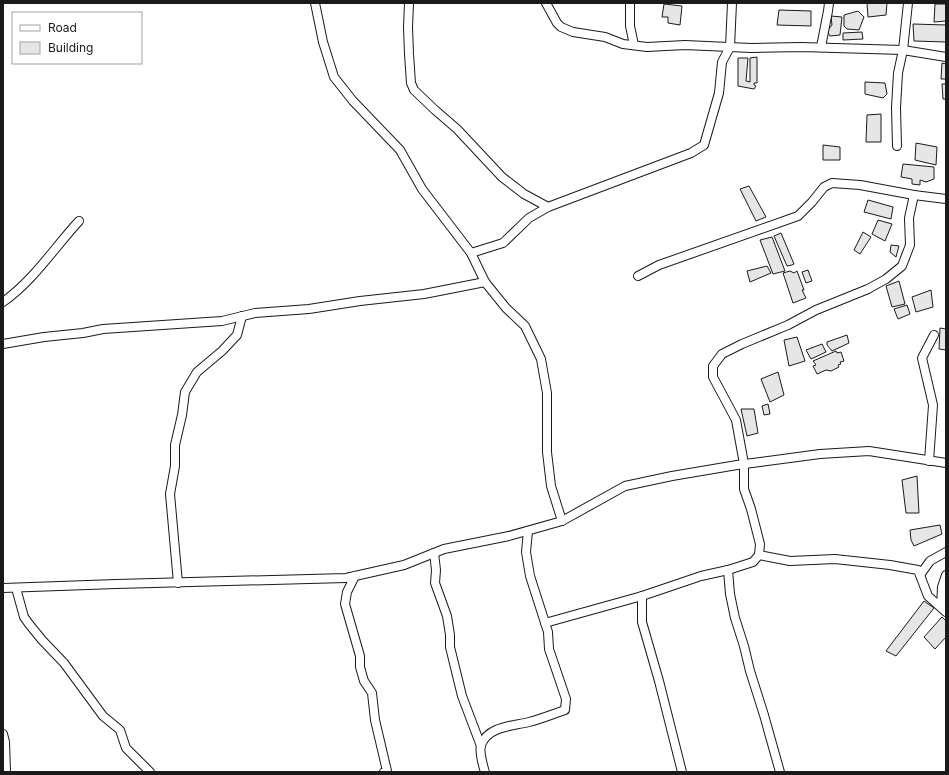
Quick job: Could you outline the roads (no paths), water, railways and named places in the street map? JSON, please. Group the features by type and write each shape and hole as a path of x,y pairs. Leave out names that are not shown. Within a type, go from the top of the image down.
{"street":[{"path":"315,3 323,42 334,76 353,101 400,150 422,189 470,253 485,282 506,308 525,326 541,359 547,393 547,452 551,486 562,521"},
{"path":"409,3 409,54 411,83 414,90 434,110 457,129 502,178 524,194 548,207"},
{"path":"546,3 557,23 561,27 573,32 599,36 623,44 647,46 685,45 730,47 821,47 903,50 946,58"},
{"path":"630,3 630,26 634,45"},
{"path":"470,253 503,243 529,218 548,207 691,153 704,145 719,93 722,62 730,47 732,3"},
{"path":"821,47 829,3"},
{"path":"897,146 896,108 898,73 903,50 908,3"},
{"path":"638,276 659,265 798,216 824,187 832,183 860,185 914,196 946,199"},
{"path":"545,623 642,596 701,576 728,570 753,562 759,555 760,544 744,489 744,464 736,420 712,377 713,366 722,354 788,325 816,310 868,289 886,279 902,266 910,245 909,218 914,196"},
{"path":"3,302 15,294 34,276 65,236 79,221"},
{"path":"3,344 103,329 222,321 255,313 308,309 424,294 485,282"},
{"path":"178,583 170,494 175,466 175,445 182,415 185,392 197,372 222,352 236,335 242,316"},
{"path":"929,460 933,405 922,358 934,335"},
{"path":"3,588 346,578 404,565 444,549 509,536 562,521 625,486 672,476 744,464 820,454 869,450 946,463"},
{"path":"481,746 488,735 509,725 530,722 565,710 566,699 549,649 548,632 530,576 526,552 528,531"},
{"path":"920,574 930,561 946,552"},
{"path":"434,553 436,570 435,583 447,616 450,647 462,696 481,746 482,762 485,772"},
{"path":"759,555 790,561 835,558 918,570 928,596 943,609"},
{"path":"728,570 730,594 735,618 780,772"},
{"path":"943,609 942,587 946,575"},
{"path":"355,576 347,592 345,604 360,656 360,667 364,681 372,693 375,720 387,771 384,772"},
{"path":"16,588 26,621 64,663 102,716 120,730 126,748 150,772"},
{"path":"642,596 642,622 678,752 682,772"},
{"path":"3,734 5,742 6,772"}]}
